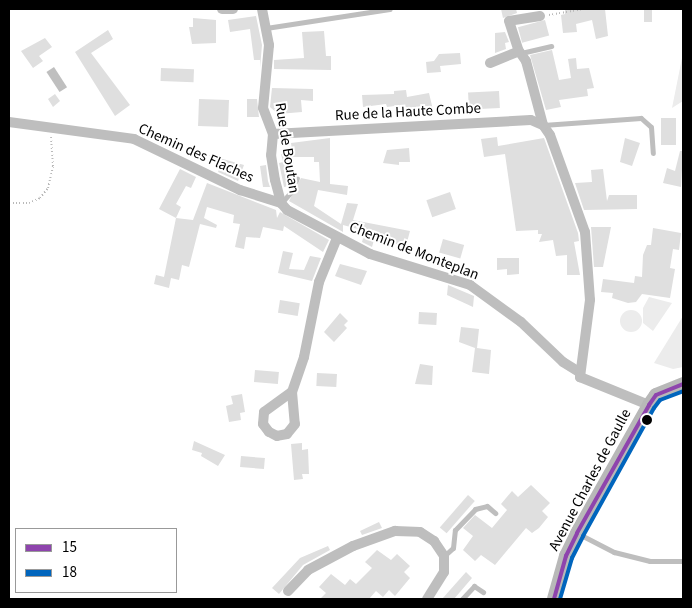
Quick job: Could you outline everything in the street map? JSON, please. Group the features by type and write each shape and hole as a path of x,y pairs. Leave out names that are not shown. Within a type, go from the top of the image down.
{"street":[{"path":"222,9 233,9"},
{"name":"Rue de Boutan","path":"262,9 269,45 263,108 273,134 271,155 281,203"},
{"path":"540,16 509,21 520,52 526,61 543,125 550,135 585,232 590,300 579,372"},
{"path":"490,62 520,52"},
{"name":"Rue de la Haute Combe","path":"273,134 531,120 543,125"},
{"name":"Chemin des Flaches","path":"9,122 134,139 240,190 281,203"},
{"name":"Chemin de Monteplan","path":"281,203 287,210 370,254 470,285 521,322 564,362 579,372 584,381 649,405"},
{"path":"292,392 304,357 319,282 337,238"},
{"path":"649,405 656,395 683,384"},
{"name":"Avenue Charles de Gaulle","path":"554,599 566,556 577,533 649,405"},
{"path":"288,591 308,570 353,546 395,530 420,532 434,541 444,556 444,572 427,599"}],"lane":[{"path":"266,28 390,9"},
{"path":"520,52 551,46"},
{"path":"543,125 640,118 651,127 653,153"},
{"path":"281,203 291,192 297,178"},
{"path":"444,556 453,548 456,530 475,509 487,506 495,513"},
{"path":"577,533 614,552 650,562 683,561"},
{"path":"462,599 474,586 483,592"}],"path":[{"path":"540,16 583,9"},
{"path":"9,203 30,203 40,198 48,188 54,166 52,127"}],"shaded area":[{"path":"683,53 683,101 672,108"},
{"path":"54,67 67,87 60,92 46,72"},
{"path":"649,297 672,303 653,331 643,323 643,308"},
{"path":"631,310 639,313 642,321 639,329 631,332 623,329 620,321 623,313"},
{"path":"683,316 683,367 673,369 654,363"}],"building":[{"path":"501,9 516,9 517,13 503,18"},
{"path":"565,9 605,9 608,36 596,39 592,20 576,24 577,32 563,33 561,15 565,14"},
{"path":"644,9 652,9 652,22 644,22"},
{"path":"256,16 262,45 260,68 260,60 254,60 250,29 230,32 228,20"},
{"path":"193,18 216,20 216,43 192,44 189,27 193,27"},
{"path":"545,20 549,35 522,43 518,27"},
{"path":"108,30 113,39 91,53 130,105 115,116 75,52"},
{"path":"324,31 326,56 331,56 331,70 274,69 274,60 304,58 302,32"},
{"path":"505,32 509,42 505,43 506,49 495,53 495,33"},
{"path":"45,38 52,47 39,56 43,61 33,68 21,51"},
{"path":"552,50 559,80 571,78 568,59 576,58 577,69 589,68 594,88 587,89 588,96 559,100 561,107 546,110 530,55"},
{"path":"460,53 461,64 440,66 441,72 427,73 426,62 434,61 439,54"},
{"path":"161,68 194,69 194,82 161,81"},
{"path":"272,88 313,89 313,101 301,100 302,112 278,114 270,107"},
{"path":"406,90 407,97 429,93 433,110 424,112 423,106 410,109 402,105 387,107 386,104 363,107 362,95 394,94 394,91"},
{"path":"499,91 500,108 469,110 468,93"},
{"path":"55,94 60,101 53,107 48,99"},
{"path":"199,99 229,100 228,127 198,126"},
{"path":"247,99 257,99 259,117 247,117"},
{"path":"661,118 676,118 676,145 661,145"},
{"path":"497,137 498,146 544,138 578,233 579,241 574,242 580,275 567,275 567,255 556,256 553,240 539,242 542,234 538,234 538,230 516,231 505,154 484,157 481,139"},
{"path":"330,138 330,184 348,186 347,195 318,190 314,206 341,224 347,203 358,204 353,220 410,231 406,246 374,240 372,247 362,242 365,231 343,225 343,232 289,201 301,178 320,182 319,162 314,162 314,157 293,157 291,143"},
{"path":"625,138 640,143 632,166 620,162"},
{"path":"409,148 410,162 399,162 399,165 383,163 387,150"},
{"path":"680,151 683,151 681,187 663,183 667,168 675,171"},
{"path":"292,153 294,166 290,175 293,176 289,186 284,187 279,163 283,162 281,154"},
{"path":"209,155 244,165 238,181 218,172 220,167"},
{"path":"266,165 270,187 263,187 260,166"},
{"path":"180,169 196,177 191,188 186,186 176,204 181,207 176,218 159,209"},
{"path":"603,169 607,201 609,195 637,195 637,209 584,210 575,183 592,182 591,170"},
{"path":"207,183 276,210 277,218 280,212 329,240 323,252 284,226 283,231 263,227 260,238 246,237 244,249 235,247 240,224 233,223 234,215 207,207 204,218 217,225 216,228 200,224 189,267 182,265 179,280 171,278 169,288 154,284 156,275 164,277 176,218 193,220"},
{"path":"450,192 456,209 432,217 426,200"},
{"path":"591,227 611,227 603,267 594,267"},
{"path":"653,228 681,233 679,250 673,249 670,268 675,269 670,298 642,294 636,302 628,303 612,298 613,293 601,292 603,279 634,283 635,276 642,277 643,255 647,245 651,245"},
{"path":"443,239 464,245 460,259 439,252"},
{"path":"283,251 293,253 289,269 304,270 310,256 321,258 312,281 278,273"},
{"path":"497,258 519,258 519,274 507,275 507,269 497,270"},
{"path":"340,264 367,271 361,285 335,276"},
{"path":"448,285 474,296 473,307 447,295"},
{"path":"280,300 300,303 298,316 278,313"},
{"path":"419,312 437,313 436,325 418,324"},
{"path":"340,313 348,321 344,325 347,328 334,342 324,332"},
{"path":"461,327 479,329 477,348 491,350 489,374 472,372 475,348 459,342"},
{"path":"420,364 433,366 432,385 415,384"},
{"path":"255,370 279,372 278,384 254,382"},
{"path":"317,373 337,374 336,387 316,386"},
{"path":"242,394 245,412 240,413 241,420 229,422 226,406 233,404 231,396"},
{"path":"194,441 225,455 218,466 201,456 202,453 192,450"},
{"path":"302,443 302,450 308,449 309,474 302,474 303,479 294,480 291,444"},
{"path":"241,456 265,458 264,469 240,467"},
{"path":"531,485 550,503 542,511 548,517 532,533 526,528 495,565 481,555 475,561 463,550 473,536 463,528 475,515 492,528 507,510 501,504 512,491 518,497"},
{"path":"468,495 475,501 447,533 440,527"},
{"path":"379,522 382,528 362,535 360,531"},
{"path":"328,546 330,550 303,565 279,594 272,588 300,558"},
{"path":"377,550 391,560 397,554 410,566 404,572 410,578 395,596 389,590 383,597 376,591 369,599 320,599 326,593 319,587 331,574 345,585 350,579 356,584 372,568 365,562"},
{"path":"466,572 472,578 454,599 442,599"}],"transit line":[{"name":"15","path":"554,599 566,556 577,533 649,405 656,395 683,384"},
{"name":"18","path":"560,599 572,558 654,408 660,400 683,391"}]}
